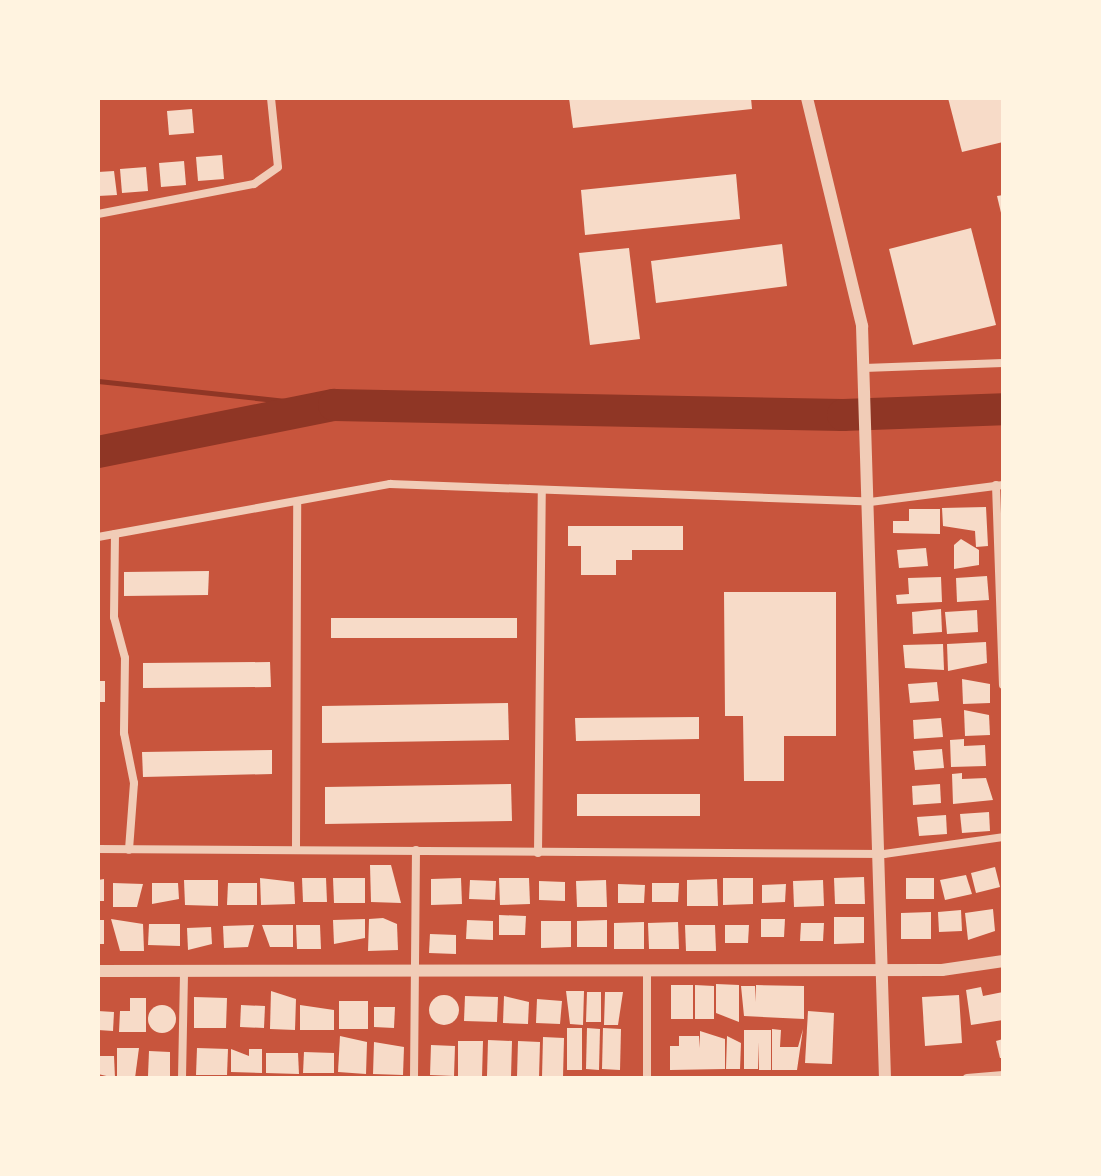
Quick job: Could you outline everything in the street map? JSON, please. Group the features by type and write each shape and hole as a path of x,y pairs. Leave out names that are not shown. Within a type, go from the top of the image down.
{"street":[{"path":"98,214 254,184 278,167 271,98"},
{"path":"807,98 855,288 864,368 884,854 885,1078"},
{"path":"864,368 1003,363"},
{"path":"98,537 390,484 542,490 870,495 1000,485 1003,685"},
{"path":"538,853 542,490"},
{"path":"296,849 297,502"},
{"path":"115,534 114,617 125,658 124,733 134,783 129,850"},
{"path":"98,849 884,854 1003,837"},
{"path":"414,1078 416,850"},
{"path":"98,971 415,968 885,971 1003,961"},
{"path":"182,1078 184,970"},
{"path":"647,971 647,1078"},
{"path":"967,1078 1003,1075"}],"building":[{"path":"569,98 751,98 752,109 573,128"},
{"path":"948,98 1003,98 1003,142 962,152"},
{"path":"192,109 194,133 169,135 167,111"},
{"path":"222,155 224,179 198,181 196,157"},
{"path":"184,161 186,185 161,187 159,163"},
{"path":"146,167 148,191 122,193 120,169"},
{"path":"114,171 117,195 98,196 98,172"},
{"path":"736,174 740,219 585,235 581,190"},
{"path":"1003,195 1003,216 1002,217 997,196"},
{"path":"971,228 996,325 913,345 889,249"},
{"path":"782,244 787,286 656,303 651,261"},
{"path":"629,248 640,339 590,345 579,253"},
{"path":"986,507 988,546 976,547 975,531 943,526 942,508"},
{"path":"909,509 940,509 940,534 893,533 893,521 909,521"},
{"path":"568,526 683,526 683,550 632,550 632,560 616,560 616,575 581,575 581,546 568,546"},
{"path":"961,539 979,550 979,565 954,569 954,545"},
{"path":"926,548 928,566 899,568 897,550"},
{"path":"209,571 208,595 124,596 124,572"},
{"path":"987,576 989,600 957,602 956,578"},
{"path":"941,577 942,602 897,604 896,595 909,594 908,578"},
{"path":"724,592 836,592 836,736 784,736 784,781 744,781 743,716 725,716"},
{"path":"941,609 942,632 913,634 912,612"},
{"path":"977,610 978,632 947,634 945,612"},
{"path":"331,618 517,618 517,638 331,638"},
{"path":"986,642 987,663 948,671 947,644"},
{"path":"943,644 944,670 905,668 903,645"},
{"path":"270,662 271,687 143,688 143,663"},
{"path":"962,679 990,684 990,703 963,704"},
{"path":"98,681 105,681 105,702 98,702"},
{"path":"937,682 939,701 910,703 908,684"},
{"path":"508,703 509,740 322,743 322,706"},
{"path":"964,710 989,715 990,735 965,736"},
{"path":"699,717 699,739 576,741 575,718"},
{"path":"941,718 943,737 914,739 913,720"},
{"path":"964,739 964,746 985,745 986,766 951,767 950,740"},
{"path":"942,749 944,768 915,770 913,751"},
{"path":"272,750 272,774 143,777 142,752"},
{"path":"962,773 962,779 986,778 993,800 953,804 952,774"},
{"path":"511,784 512,821 325,824 325,787"},
{"path":"940,784 941,803 913,805 912,786"},
{"path":"577,794 700,794 700,816 577,816"},
{"path":"989,812 990,831 962,833 960,814"},
{"path":"946,815 947,834 919,836 917,817"},
{"path":"370,865 391,865 401,903 371,902"},
{"path":"995,867 1000,887 976,893 971,873"},
{"path":"966,875 972,894 945,900 940,880"},
{"path":"864,877 865,904 835,904 834,878"},
{"path":"260,878 294,882 295,904 261,905"},
{"path":"302,878 326,878 327,902 303,902"},
{"path":"333,878 365,878 365,903 334,903"},
{"path":"461,878 462,904 431,905 431,879"},
{"path":"499,878 529,878 530,904 500,905"},
{"path":"723,878 753,878 753,904 723,905"},
{"path":"906,878 934,878 934,899 906,899"},
{"path":"104,879 104,901 98,901 98,880"},
{"path":"717,879 718,906 687,906 687,880"},
{"path":"184,880 218,880 218,906 185,905"},
{"path":"470,880 496,881 495,900 469,899"},
{"path":"606,880 607,907 577,907 576,881"},
{"path":"823,880 824,906 794,907 793,881"},
{"path":"539,881 565,882 565,901 539,900"},
{"path":"113,883 143,884 137,907 113,907"},
{"path":"152,883 178,883 179,899 152,904"},
{"path":"228,883 257,883 257,905 227,905"},
{"path":"652,883 679,883 678,902 652,902"},
{"path":"618,884 645,885 644,903 618,903"},
{"path":"786,884 785,902 762,903 762,885"},
{"path":"993,909 995,931 968,940 965,913"},
{"path":"961,910 962,931 939,932 938,912"},
{"path":"931,912 931,939 901,939 901,913"},
{"path":"499,915 526,916 525,935 499,935"},
{"path":"834,917 864,917 864,943 834,944"},
{"path":"383,918 397,924 398,950 368,951 369,919"},
{"path":"111,919 143,924 144,951 120,951"},
{"path":"365,919 365,938 334,944 333,920"},
{"path":"761,919 785,919 784,937 761,937"},
{"path":"98,920 104,920 104,944 98,944"},
{"path":"467,920 493,921 493,940 466,939"},
{"path":"607,920 607,947 577,947 577,921"},
{"path":"541,921 571,921 571,947 541,948"},
{"path":"644,922 644,949 614,949 614,923"},
{"path":"678,922 679,949 649,949 648,923"},
{"path":"801,923 824,923 823,941 800,941"},
{"path":"149,924 180,924 180,946 148,945"},
{"path":"254,925 248,947 224,948 223,926"},
{"path":"262,925 293,925 293,947 270,947"},
{"path":"296,925 320,925 321,949 297,949"},
{"path":"685,925 715,925 716,951 686,951"},
{"path":"725,925 749,925 748,943 725,943"},
{"path":"211,927 212,944 188,950 187,928"},
{"path":"430,934 456,935 456,954 429,953"},
{"path":"716,984 739,985 739,1022 716,1013"},
{"path":"671,985 693,985 693,1019 671,1019"},
{"path":"695,985 714,986 714,1019 695,1019"},
{"path":"756,985 804,986 804,1019 744,1016 741,986 755,986 756,1002"},
{"path":"981,987 983,996 1003,992 1003,1020 971,1025 966,990"},
{"path":"271,991 296,999 295,1030 270,1029"},
{"path":"566,991 584,991 583,1025 570,1024"},
{"path":"587,992 601,992 601,1022 586,1022"},
{"path":"605,992 623,992 618,1025 604,1025"},
{"path":"444,995 450,996 458,1004 458,1016 450,1024 444,1025 438,1024 430,1016 429,1010 430,1004 438,996"},
{"path":"959,995 962,1043 925,1046 922,997"},
{"path":"465,996 498,997 497,1022 464,1021"},
{"path":"504,996 529,1002 528,1024 503,1023"},
{"path":"194,997 227,998 226,1028 194,1028"},
{"path":"130,998 146,998 146,1032 119,1032 120,1011 130,1011"},
{"path":"537,999 562,1001 560,1024 536,1023"},
{"path":"339,1001 368,1001 368,1029 339,1029"},
{"path":"162,1005 172,1009 176,1019 172,1029 162,1033 152,1029 148,1019 152,1009"},
{"path":"241,1005 265,1006 264,1028 240,1027"},
{"path":"300,1005 334,1010 334,1030 300,1030"},
{"path":"374,1007 395,1007 394,1028 374,1027"},
{"path":"98,1011 114,1012 113,1031 98,1030"},
{"path":"808,1011 834,1013 832,1064 805,1063"},
{"path":"567,1028 582,1028 582,1070 567,1070"},
{"path":"587,1028 600,1029 599,1070 586,1069"},
{"path":"603,1028 621,1029 620,1070 602,1069"},
{"path":"772,1029 781,1030 780,1047 798,1047 803,1029 797,1070 772,1070"},
{"path":"744,1030 771,1030 771,1070 759,1070 759,1042 758,1069 744,1069"},
{"path":"700,1031 725,1039 725,1069 670,1070 670,1046 679,1046 679,1036 699,1036 700,1048"},
{"path":"340,1036 367,1042 366,1074 338,1072"},
{"path":"727,1036 741,1043 740,1069 726,1069"},
{"path":"543,1037 564,1038 563,1077 542,1077"},
{"path":"1003,1039 1003,1058 1000,1058 996,1041"},
{"path":"488,1040 512,1041 511,1077 487,1076"},
{"path":"458,1041 483,1041 482,1077 458,1076"},
{"path":"518,1041 540,1042 539,1078 517,1077"},
{"path":"374,1042 404,1047 403,1075 373,1074"},
{"path":"431,1045 455,1046 454,1076 430,1075"},
{"path":"117,1048 139,1048 135,1078 117,1078"},
{"path":"197,1048 228,1049 227,1075 196,1075"},
{"path":"231,1049 249,1056 249,1049 262,1049 262,1073 231,1072"},
{"path":"149,1051 170,1052 170,1076 148,1076"},
{"path":"304,1052 334,1053 334,1073 303,1073"},
{"path":"266,1053 298,1053 299,1074 266,1073"},
{"path":"98,1056 114,1056 115,1078 98,1074"}],"waterway":[{"path":"98,381 332,406"},
{"path":"98,452 334,405 843,415 1003,409"}]}
